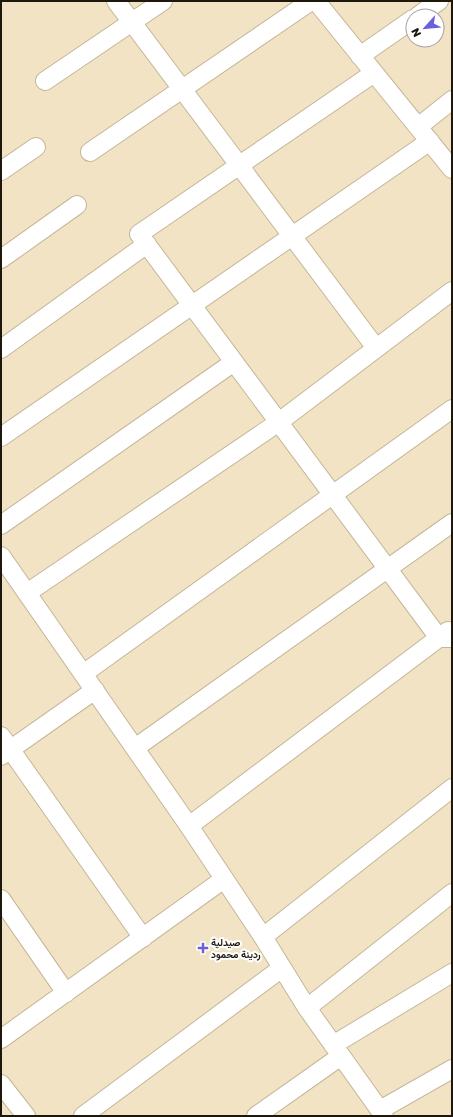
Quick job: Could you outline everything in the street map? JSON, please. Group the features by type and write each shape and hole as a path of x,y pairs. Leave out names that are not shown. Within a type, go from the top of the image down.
{"street":[{"path":"116,1 376,348"},
{"path":"45,80 163,1"},
{"path":"90,152 311,1"},
{"path":"316,1 452,169"},
{"path":"429,8 439,1"},
{"path":"360,56 405,25"},
{"path":"189,826 448,635 388,569 139,234 374,72"},
{"path":"418,127 452,100"},
{"path":"1,437 430,141"},
{"path":"1,171 36,147"},
{"path":"1,258 77,205"},
{"path":"1,349 147,244"},
{"path":"27,593 279,422 452,291"},
{"path":"1,525 234,362"},
{"path":"83,674 452,409"},
{"path":"135,748 452,523"},
{"path":"1,556 189,826 263,937 307,1008 382,1113 452,1069"},
{"path":"95,690 4,747 143,938"},
{"path":"263,937 452,788"},
{"path":"1,1039 224,879"},
{"path":"307,1008 452,893"},
{"path":"1,899 66,993"},
{"path":"83,1116 282,968"},
{"path":"256,1116 337,1051 452,973"},
{"path":"1,1084 26,1116"}],"place":[{"name":"صيدلية ردينة محمود","path":"203,948"}]}
